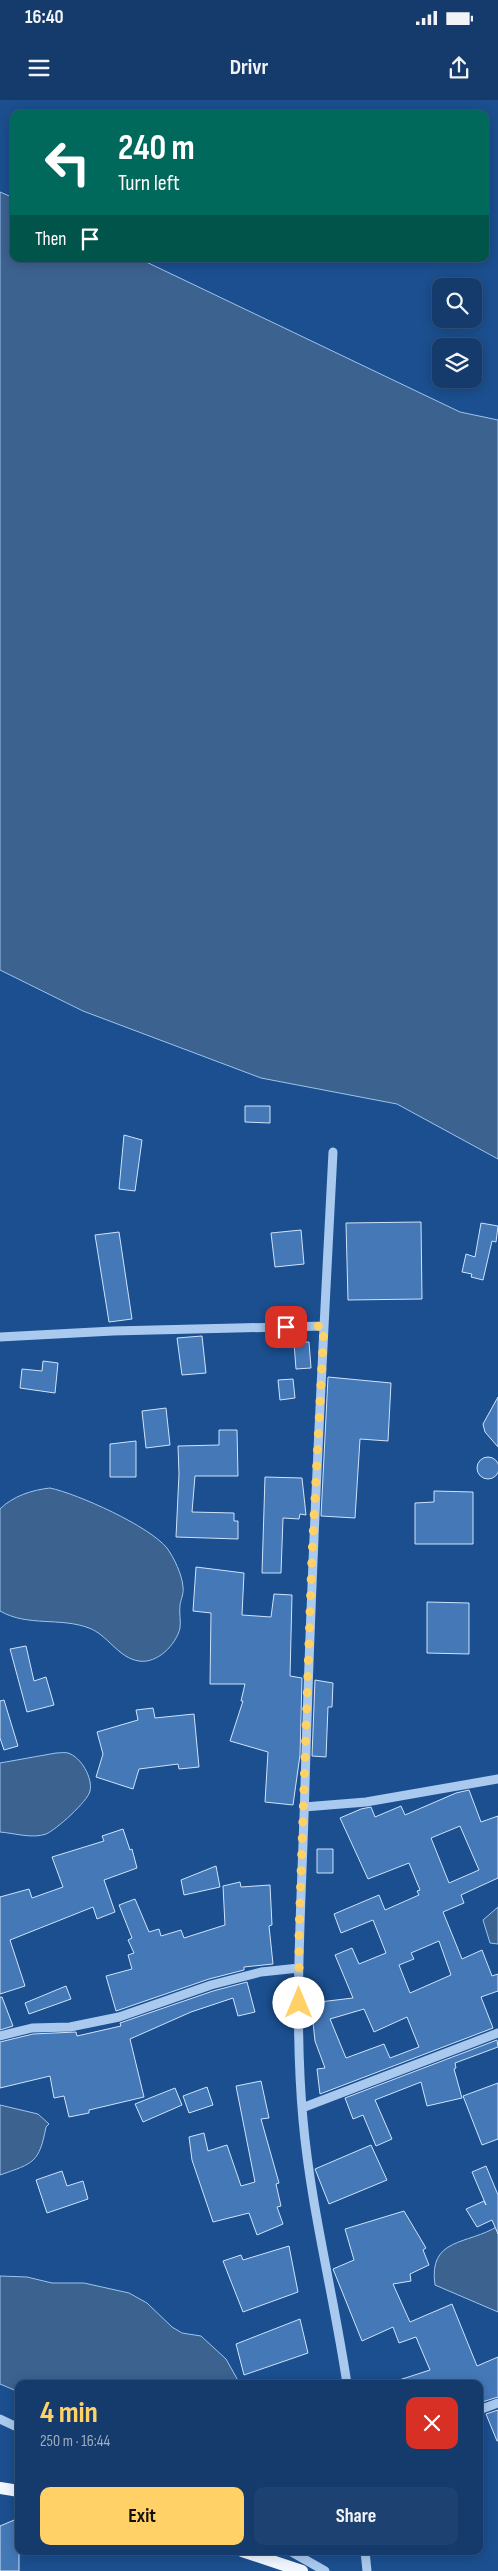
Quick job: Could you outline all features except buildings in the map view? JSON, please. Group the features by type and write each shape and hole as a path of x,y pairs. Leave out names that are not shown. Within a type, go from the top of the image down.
{"main road":[{"path":"0,2488 15,2490"},
{"path":"254,2555 302,2571"}],"street":[{"path":"333,1152 312,1556 299,1968 302,2108 323,2250 346,2380"},
{"path":"0,1337 113,1331 324,1326"},
{"path":"304,1807 366,1802 498,1779"},
{"path":"0,2036 32,2028 70,2027 119,2018 220,1983 261,1972 299,1968"},
{"path":"302,2108 498,2033"},
{"path":"483,2409 498,2403"},
{"path":"0,2420 15,2426"},
{"path":"297,2555 325,2571"},
{"path":"365,2555 367,2571"}],"water":[{"path":"0,192 10,196 10,262 146,262 460,412 498,420 498,1159 397,1104 261,1078 83,1011 0,970"},
{"path":"50,1488 95,1504 129,1521 158,1539 170,1552 179,1572 183,1594 180,1603 180,1628 174,1641 165,1652 152,1660 139,1661 125,1656 96,1631 89,1628 67,1623 22,1619 0,1611 0,1509 23,1494"},
{"path":"56,1753 73,1755 81,1763 90,1780 88,1796 71,1815 46,1834 29,1836 0,1832 0,1763"},
{"path":"498,1907 498,1944 490,1943 483,1920"},
{"path":"0,2105 38,2114 49,2124 46,2127 41,2148 33,2160 21,2168 0,2175"},
{"path":"498,2226 498,2312 435,2285 434,2269 438,2258 444,2250"},
{"path":"0,2276 27,2277 52,2283 84,2283 129,2293 147,2303 172,2327 182,2333 201,2336 226,2359 238,2380 15,2380 15,2390 0,2384"}],"route":[{"path":"286,1327 324,1326 312,1556 299,1933 299,2003"}]}
